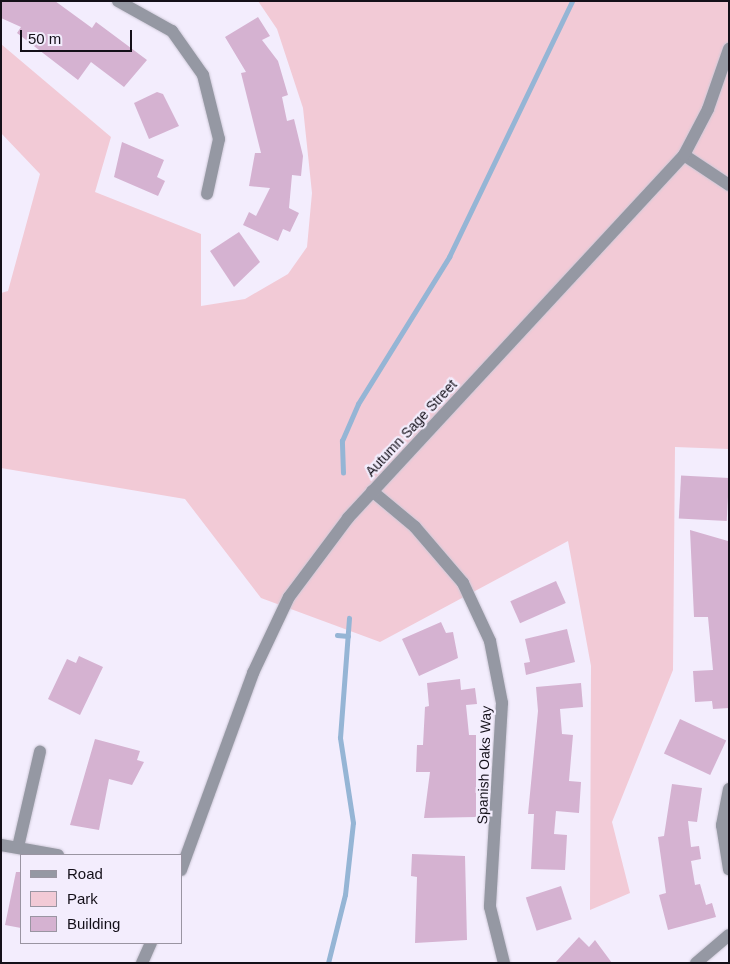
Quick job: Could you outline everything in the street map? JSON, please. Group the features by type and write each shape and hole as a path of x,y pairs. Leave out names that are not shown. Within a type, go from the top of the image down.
{"street":[{"path":"118,1 172,31 204,75 219,139 207,194"},
{"name":"Autumn Sage Street","path":"182,867 253,673 289,597 372,492 684,155 708,109 729,49"},
{"path":"684,155 729,185"},
{"name":"Spanish Oaks Way","path":"372,492 415,528 463,583 490,641 502,703 490,907 504,963"},
{"path":"18,848 40,752"},
{"path":"729,789 722,825 729,869"},
{"path":"1,845 52,854"},
{"path":"696,963 729,935"},
{"path":"142,963 151,944"}],"green space":[{"path":"258,1 729,1 729,449 675,447 673,670 612,822 630,893 590,910 591,666 568,541 380,642 261,598 185,499 1,468 1,293 8,291 40,174 1,133 1,44 111,137 95,192 201,234 201,306 245,299 288,274 307,247 312,193 303,108 277,29"}],"building":[{"path":"1,1 55,1 92,28 96,22 147,60 124,87 91,62 78,80 17,33 21,27 1,18"},
{"path":"258,17 270,36 262,40 278,61 288,95 282,97 287,121 294,119 303,156 301,176 292,175 289,208 299,213 290,232 283,229 278,241 243,225 249,212 256,216 270,188 249,186 255,153 261,153 241,73 246,72 225,37"},
{"path":"157,92 163,94 179,126 149,139 134,103"},
{"path":"122,142 164,160 157,177 165,181 158,196 114,177"},
{"path":"239,232 260,262 234,287 210,251"},
{"path":"681,475 729,478 727,521 679,518"},
{"path":"690,530 728,541 729,708 713,709 712,701 695,702 693,671 713,670 708,617 694,617"},
{"path":"556,581 566,603 520,623 510,601"},
{"path":"441,622 446,633 453,632 458,658 419,676 402,639"},
{"path":"567,629 575,662 526,675 524,663 530,662 525,639"},
{"path":"79,656 103,667 80,715 48,699 67,659 76,663"},
{"path":"460,679 461,690 475,688 477,704 466,705 469,735 476,735 476,817 424,818 430,772 416,772 417,745 423,745 425,707 429,706 427,683"},
{"path":"581,683 583,707 560,709 562,734 573,735 569,781 581,782 579,813 556,811 554,834 567,835 565,870 531,869 534,814 528,814 538,711 536,687"},
{"path":"680,719 726,741 710,775 664,753"},
{"path":"95,739 140,751 137,760 144,762 132,785 109,779 99,830 70,825"},
{"path":"672,784 702,788 697,822 688,821 691,847 699,846 701,859 691,861 695,885 700,884 706,905 712,903 716,917 668,930 659,895 666,893 658,837 664,836"},
{"path":"412,854 465,856 467,940 415,943 417,877 411,876"},
{"path":"16,872 20,872 20,928 5,925"},
{"path":"561,886 572,919 537,931 526,897"},
{"path":"579,937 589,947 595,940 612,963 555,963"}],"waterway":[{"path":"343,473 342,441 358,404 449,257 572,1"},
{"path":"328,963 345,895 353,823 340,738 349,618"},
{"path":"337,635 348,636"}]}
